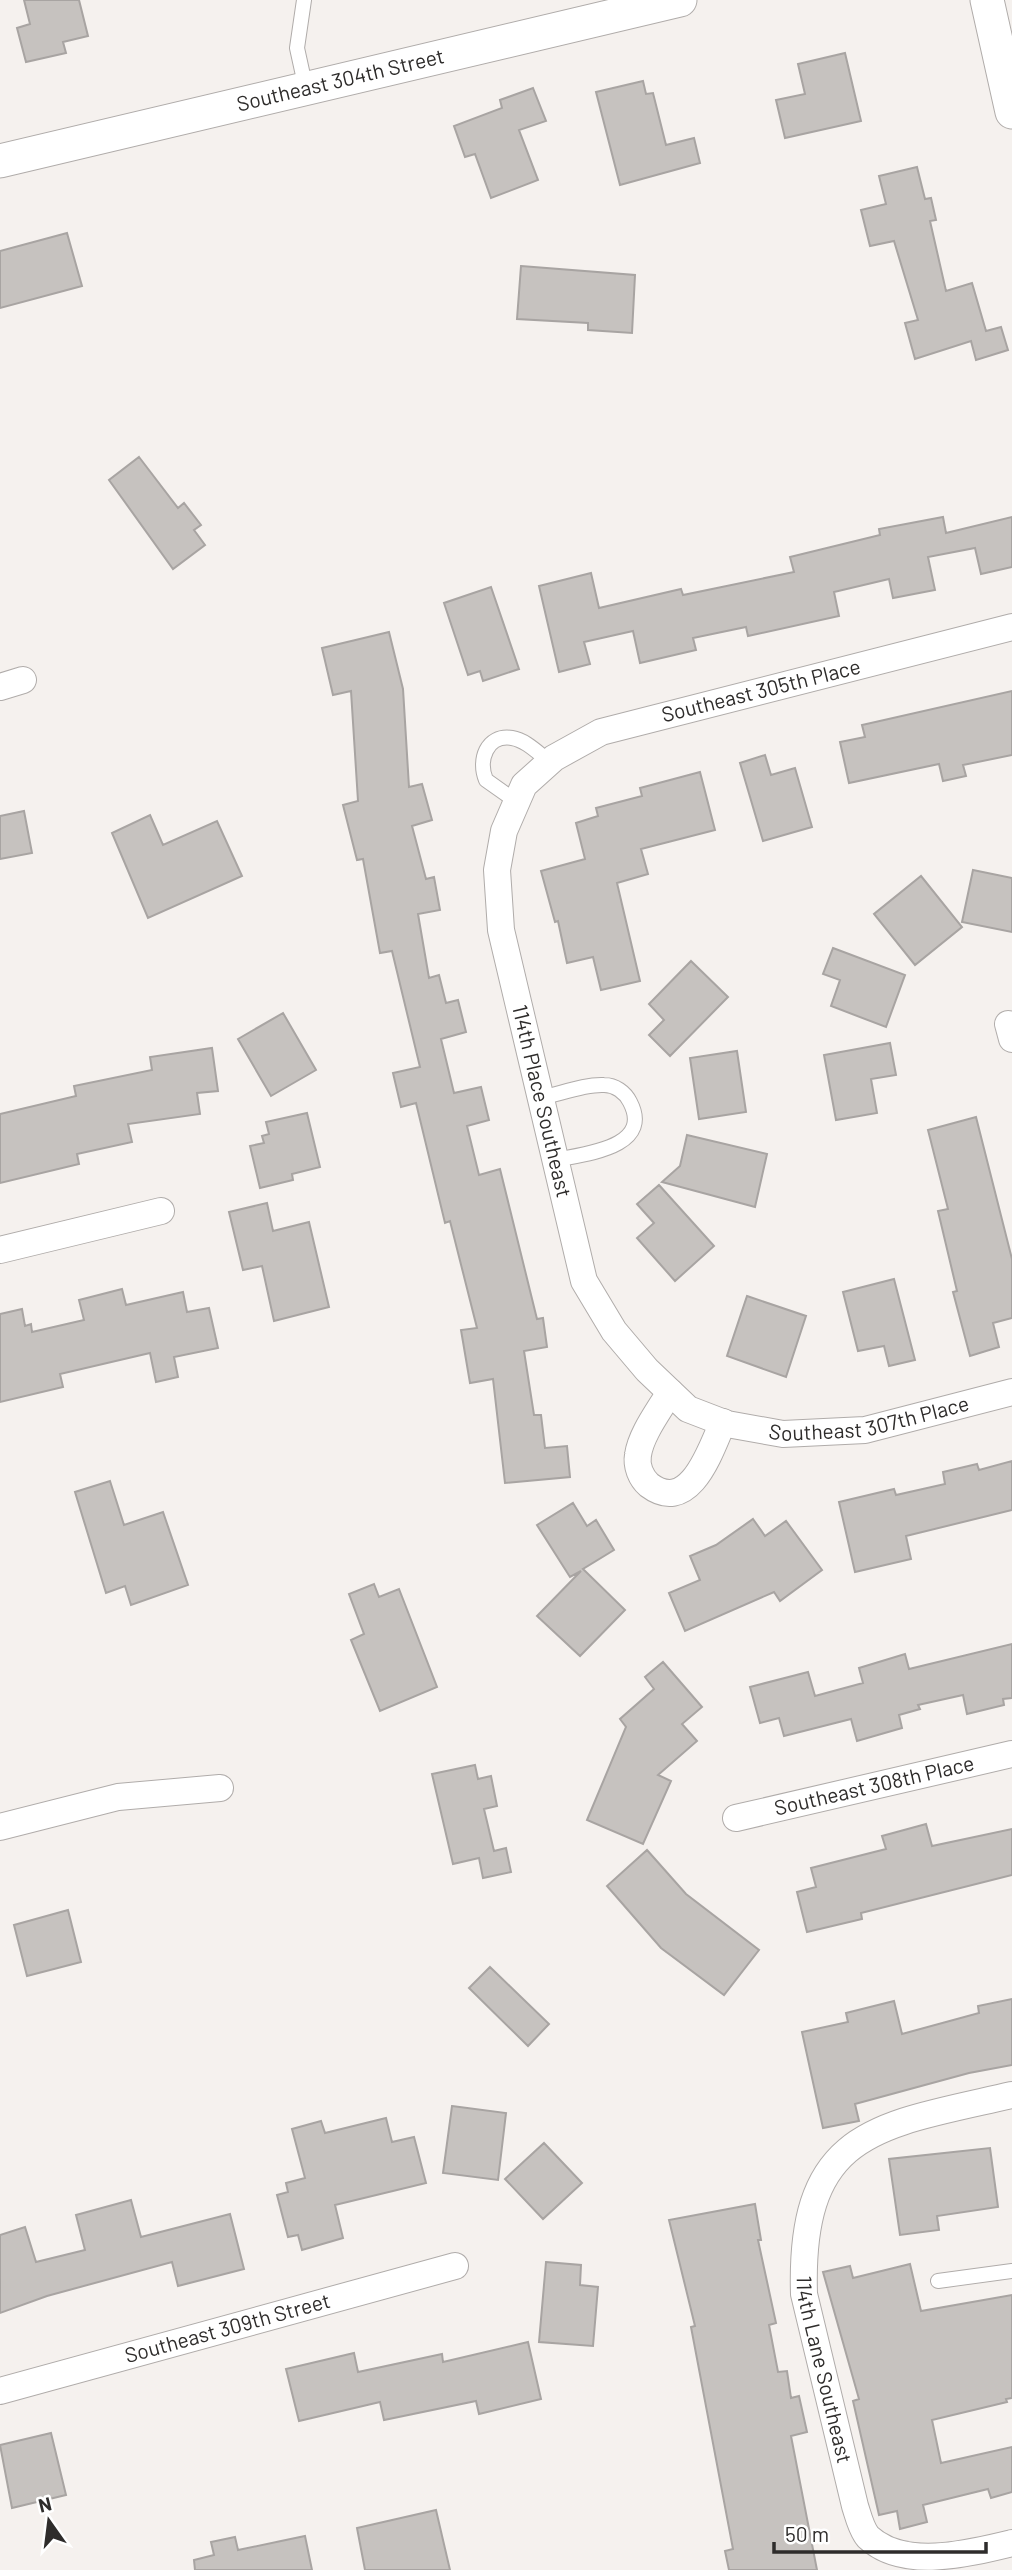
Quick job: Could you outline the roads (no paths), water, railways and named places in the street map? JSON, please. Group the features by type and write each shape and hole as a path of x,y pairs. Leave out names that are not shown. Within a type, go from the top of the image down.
{"street":[{"name":"Southeast 304th Street","path":"0,161 680,0"},
{"path":"987,0 1012,113"},
{"name":"Southeast 305th Place","path":"520,794 550,762 601,732 1012,627"},
{"name":"114th Place Southeast","path":"520,794 504,831 497,870 501,930 584,1281 614,1331 679,1400"},
{"path":"0,1250 161,1211"},
{"name":"Southeast 307th Place","path":"679,1400 723,1422 783,1434 865,1430 1012,1392"},
{"path":"679,1400 640,1447 637,1459 646,1483 657,1490 681,1490 692,1483 723,1422"},
{"name":"Southeast 308th Place","path":"736,1818 1012,1754"},
{"path":"0,1827 118,1797 220,1788"},
{"name":"114th Lane Southeast","path":"1011,2099 926,2114 876,2130 836,2158 815,2196 805,2232 804,2294 855,2506 867,2536 891,2555 907,2562 939,2561 1012,2543"},
{"name":"Southeast 309th Street","path":"0,2391 455,2266"}],"lane":[{"path":"304,0 297,48 306,89"},
{"path":"520,794 486,780 481,760 485,750 502,738 512,738 550,762"},
{"path":"541,1098 607,1085 619,1089 629,1098 634,1109 630,1134 621,1143 556,1160"},
{"path":"938,2281 1012,2271"}]}
